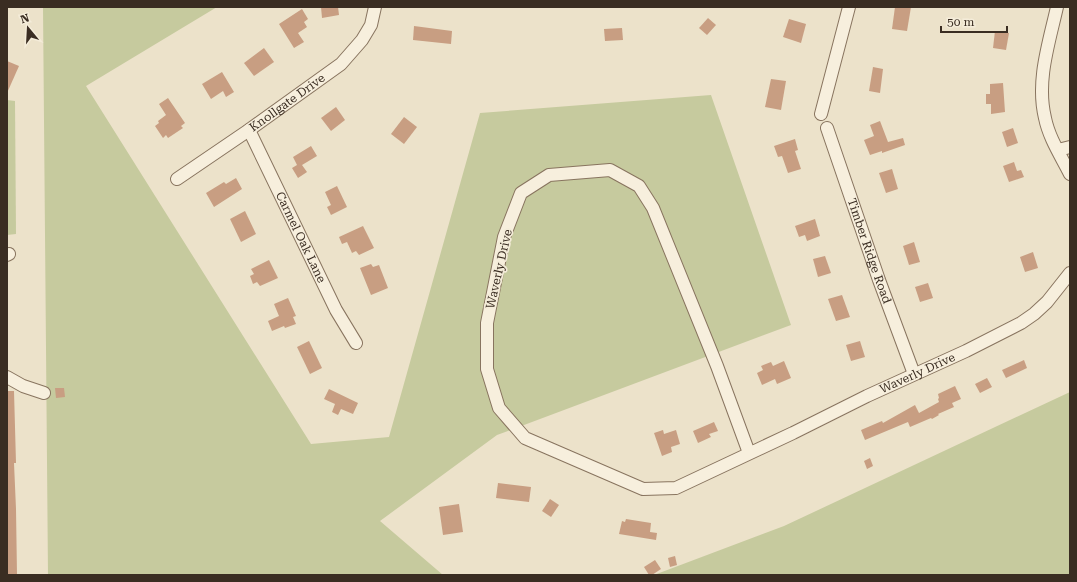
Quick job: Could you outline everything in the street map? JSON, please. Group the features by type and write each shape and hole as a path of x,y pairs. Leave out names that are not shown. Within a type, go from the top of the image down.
{"street":[{"name":"Knollgate Drive","path":"177,179 249,130 340,64 362,40 371,25 375,7"},
{"path":"821,114 849,7"},
{"path":"1057,7 1045,62 1042,98 1045,119 1051,136 1070,174"},
{"name":"Timber Ridge Road","path":"827,128 879,280 914,374"},
{"name":"Carmel Oak Lane","path":"249,130 336,310 356,343"},
{"path":"1058,150 1070,147"},
{"name":"Waverly Drive","path":"749,453 717,366 653,208 639,186 610,170 549,175 521,193 504,237 487,323 487,369 499,408 524,438 643,489 676,488 914,374 966,351 1021,323 1034,314 1047,302 1070,273"},
{"path":"7,377 23,386 44,393"}],"green space":[{"path":"43,7 217,7 86,86 311,444 389,437 480,113 711,95 791,325 497,435 380,521 443,575 48,575"},
{"path":"7,100 15,101 16,234 7,235"},
{"path":"1070,392 1070,575 654,575 784,526"}],"building":[{"path":"321,7 338,7 339,15 322,18"},
{"path":"895,7 911,7 907,31 892,29"},
{"path":"302,9 308,19 304,22 307,27 298,33 304,42 294,48 279,24"},
{"path":"708,18 716,25 707,35 699,28"},
{"path":"789,19 806,24 801,43 783,37"},
{"path":"414,26 452,31 451,44 413,40"},
{"path":"622,28 623,40 605,41 604,29"},
{"path":"995,31 1009,33 1006,50 993,48"},
{"path":"264,48 274,62 254,76 244,63"},
{"path":"7,61 19,66 7,93"},
{"path":"873,67 883,69 880,93 869,91"},
{"path":"222,72 234,92 226,97 223,91 211,99 202,84"},
{"path":"771,79 786,81 781,110 765,107"},
{"path":"1003,83 1005,112 991,114 991,104 986,104 986,94 990,94 990,84"},
{"path":"168,98 185,123 181,126 183,128 168,138 166,135 163,138 155,126 159,123 158,121 166,115 159,104"},
{"path":"336,107 345,120 331,131 321,118"},
{"path":"404,117 417,127 404,144 391,134"},
{"path":"880,121 888,142 903,138 905,145 882,153 882,151 870,155 864,140 874,136 870,125"},
{"path":"1013,128 1018,143 1007,147 1002,132"},
{"path":"795,139 798,150 795,151 801,169 788,173 782,156 778,157 774,146"},
{"path":"311,146 317,156 302,165 307,172 298,178 292,168 297,165 293,157"},
{"path":"1014,162 1017,171 1021,170 1024,177 1009,182 1003,166"},
{"path":"892,169 898,189 886,193 879,173"},
{"path":"236,178 242,189 214,207 206,193 224,182 226,184"},
{"path":"337,186 347,207 331,215 327,207 331,205 325,192"},
{"path":"245,211 256,234 241,242 230,219"},
{"path":"815,219 820,236 807,241 805,235 799,237 795,226"},
{"path":"363,226 374,248 359,255 356,251 352,253 347,242 342,244 339,237"},
{"path":"914,242 920,262 909,265 903,246"},
{"path":"1033,252 1038,268 1025,272 1020,257"},
{"path":"825,256 831,273 818,277 813,259"},
{"path":"269,260 278,278 260,286 257,282 253,284 250,276 254,274 251,269"},
{"path":"371,264 373,267 379,265 388,288 371,295 360,268"},
{"path":"928,283 933,298 920,302 915,287"},
{"path":"842,295 850,317 836,321 828,299"},
{"path":"288,298 296,316 293,317 296,324 285,328 284,326 272,331 268,321 279,316 274,304"},
{"path":"309,341 322,368 310,374 297,347"},
{"path":"860,341 865,357 851,361 846,345"},
{"path":"1024,360 1027,368 1006,378 1002,370"},
{"path":"784,361 791,378 777,384 775,379 762,385 757,373 763,370 761,366 771,362 773,366"},
{"path":"987,378 992,387 980,393 975,384"},
{"path":"955,386 961,399 952,403 954,407 938,414 939,415 932,419 931,418 910,427 908,422 865,440 861,430 882,421 883,423 915,405 919,413 939,402 938,394"},
{"path":"55,388 64,388 65,397 56,398"},
{"path":"329,389 358,403 353,414 341,409 338,415 332,412 335,404 324,399"},
{"path":"7,391 14,391 17,575 7,575"},
{"path":"714,422 718,431 709,434 711,437 698,443 693,431"},
{"path":"663,430 664,434 676,430 680,444 671,447 672,452 662,456 654,433"},
{"path":"870,458 873,466 867,469 864,461"},
{"path":"498,483 531,487 529,502 496,498"},
{"path":"550,499 559,505 551,517 542,511"},
{"path":"459,504 463,532 443,535 439,507"},
{"path":"626,519 651,523 650,532 657,533 656,540 619,534 622,521 625,522"},
{"path":"675,556 677,565 670,567 668,558"},
{"path":"655,560 661,569 652,575 649,575 644,567"}]}
